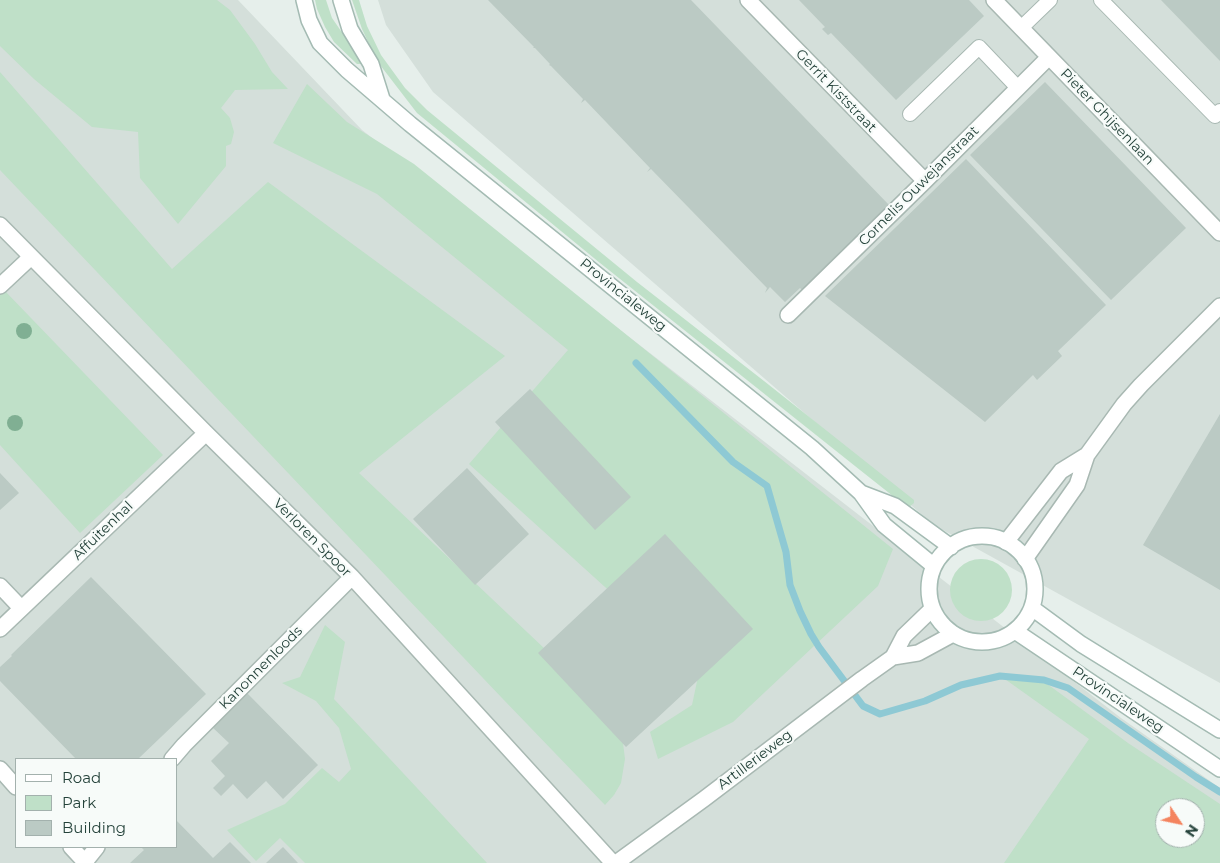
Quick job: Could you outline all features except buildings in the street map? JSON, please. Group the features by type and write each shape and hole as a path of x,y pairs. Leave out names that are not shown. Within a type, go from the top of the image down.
{"street":[{"name":"Provincialeweg","path":"304,0 309,20 320,43 347,70 812,448 861,493 884,526 934,566"},
{"path":"341,0 350,29 371,64 382,100"},
{"name":"Gerrit Kiststraat","path":"748,0 925,181"},
{"name":"Pieter Ghijsenlaan","path":"994,0 1220,233"},
{"name":"Cornelis Ouwejanstraat","path":"788,315 1049,57"},
{"name":"Verloren Spoor","path":"0,225 352,578 615,863"},
{"path":"0,286 31,257"},
{"path":"1025,559 1077,485 1087,455 1124,404 1220,306"},
{"name":"Affuitenhal","path":"0,629 206,433"},
{"path":"1006,542 1061,471 1087,455"},
{"name":"Provincialeweg","path":"861,493 895,506 951,547"},
{"path":"978,536 992,537 1006,542 1017,549 1032,570 1035,591 1032,608 1025,620 1015,631 1004,638 991,642 965,640 953,634 940,623 932,609 929,594 934,566 941,555 964,539 978,536"},
{"name":"Kanonnenloods","path":"173,758 184,744 352,578"},
{"path":"0,586 21,608"},
{"name":"Provincialeweg","path":"1032,608 1081,644 1220,730"},
{"name":"Artillerieweg","path":"893,657 904,636 932,609"},
{"name":"Provincialeweg","path":"1015,631 1220,769"},
{"name":"Artillerieweg","path":"615,863 704,799 893,657 918,653 953,634"},
{"path":"0,769 15,786"},
{"path":"72,848 85,862 96,848"}],"lane":[{"path":"1021,28 1050,0"},
{"path":"1101,0 1215,116 1220,111"},
{"path":"910,114 979,47 1018,88"}],"shaded area":[{"path":"0,0 238,0 362,130 1121,718 1220,788 1220,863 0,863"},
{"path":"378,0 1220,0 1220,683 934,525 433,92 386,25"}],"green space":[{"path":"0,0 217,0 230,10 255,44 272,72 288,89 235,90 221,108 230,118 234,132 231,144 226,146 226,166 178,224 140,178 138,132 92,127 34,79 0,46"},
{"path":"315,0 326,0 332,18 352,42 361,64 357,64 334,42 325,27"},
{"path":"352,0 359,0 367,26 381,55 405,88 427,110 637,282 914,500 914,503 908,508 600,263 417,113 377,61 362,29"},
{"path":"0,72 172,269 268,182 505,356 359,473 602,703 623,743 625,759 621,783 605,805 0,170"},
{"path":"307,84 347,122 414,164 893,549 878,586 733,722 658,759 650,732 692,705 699,672 469,464 568,350 377,194 273,143"},
{"path":"4,290 163,455 80,533 0,445 0,295"},
{"path":"981,559 993,562 1003,568 1009,578 1012,590 1009,602 1003,612 993,618 981,621 969,618 959,612 953,602 950,590 953,578 959,568 969,562"},
{"path":"325,625 345,642 334,699 487,863 305,863 280,838 256,861 227,830 285,804 322,768 339,782 351,769 339,728 316,701 282,683 300,677"},
{"path":"1002,677 1039,678 1128,743 1220,804 1220,863 1004,863 1089,739"}],"waterway":[{"path":"636,363 733,462 767,486 786,552 790,585 800,611 819,647 863,706 880,714 925,701 961,685 1000,676 1044,680 1068,688 1220,792"}]}
